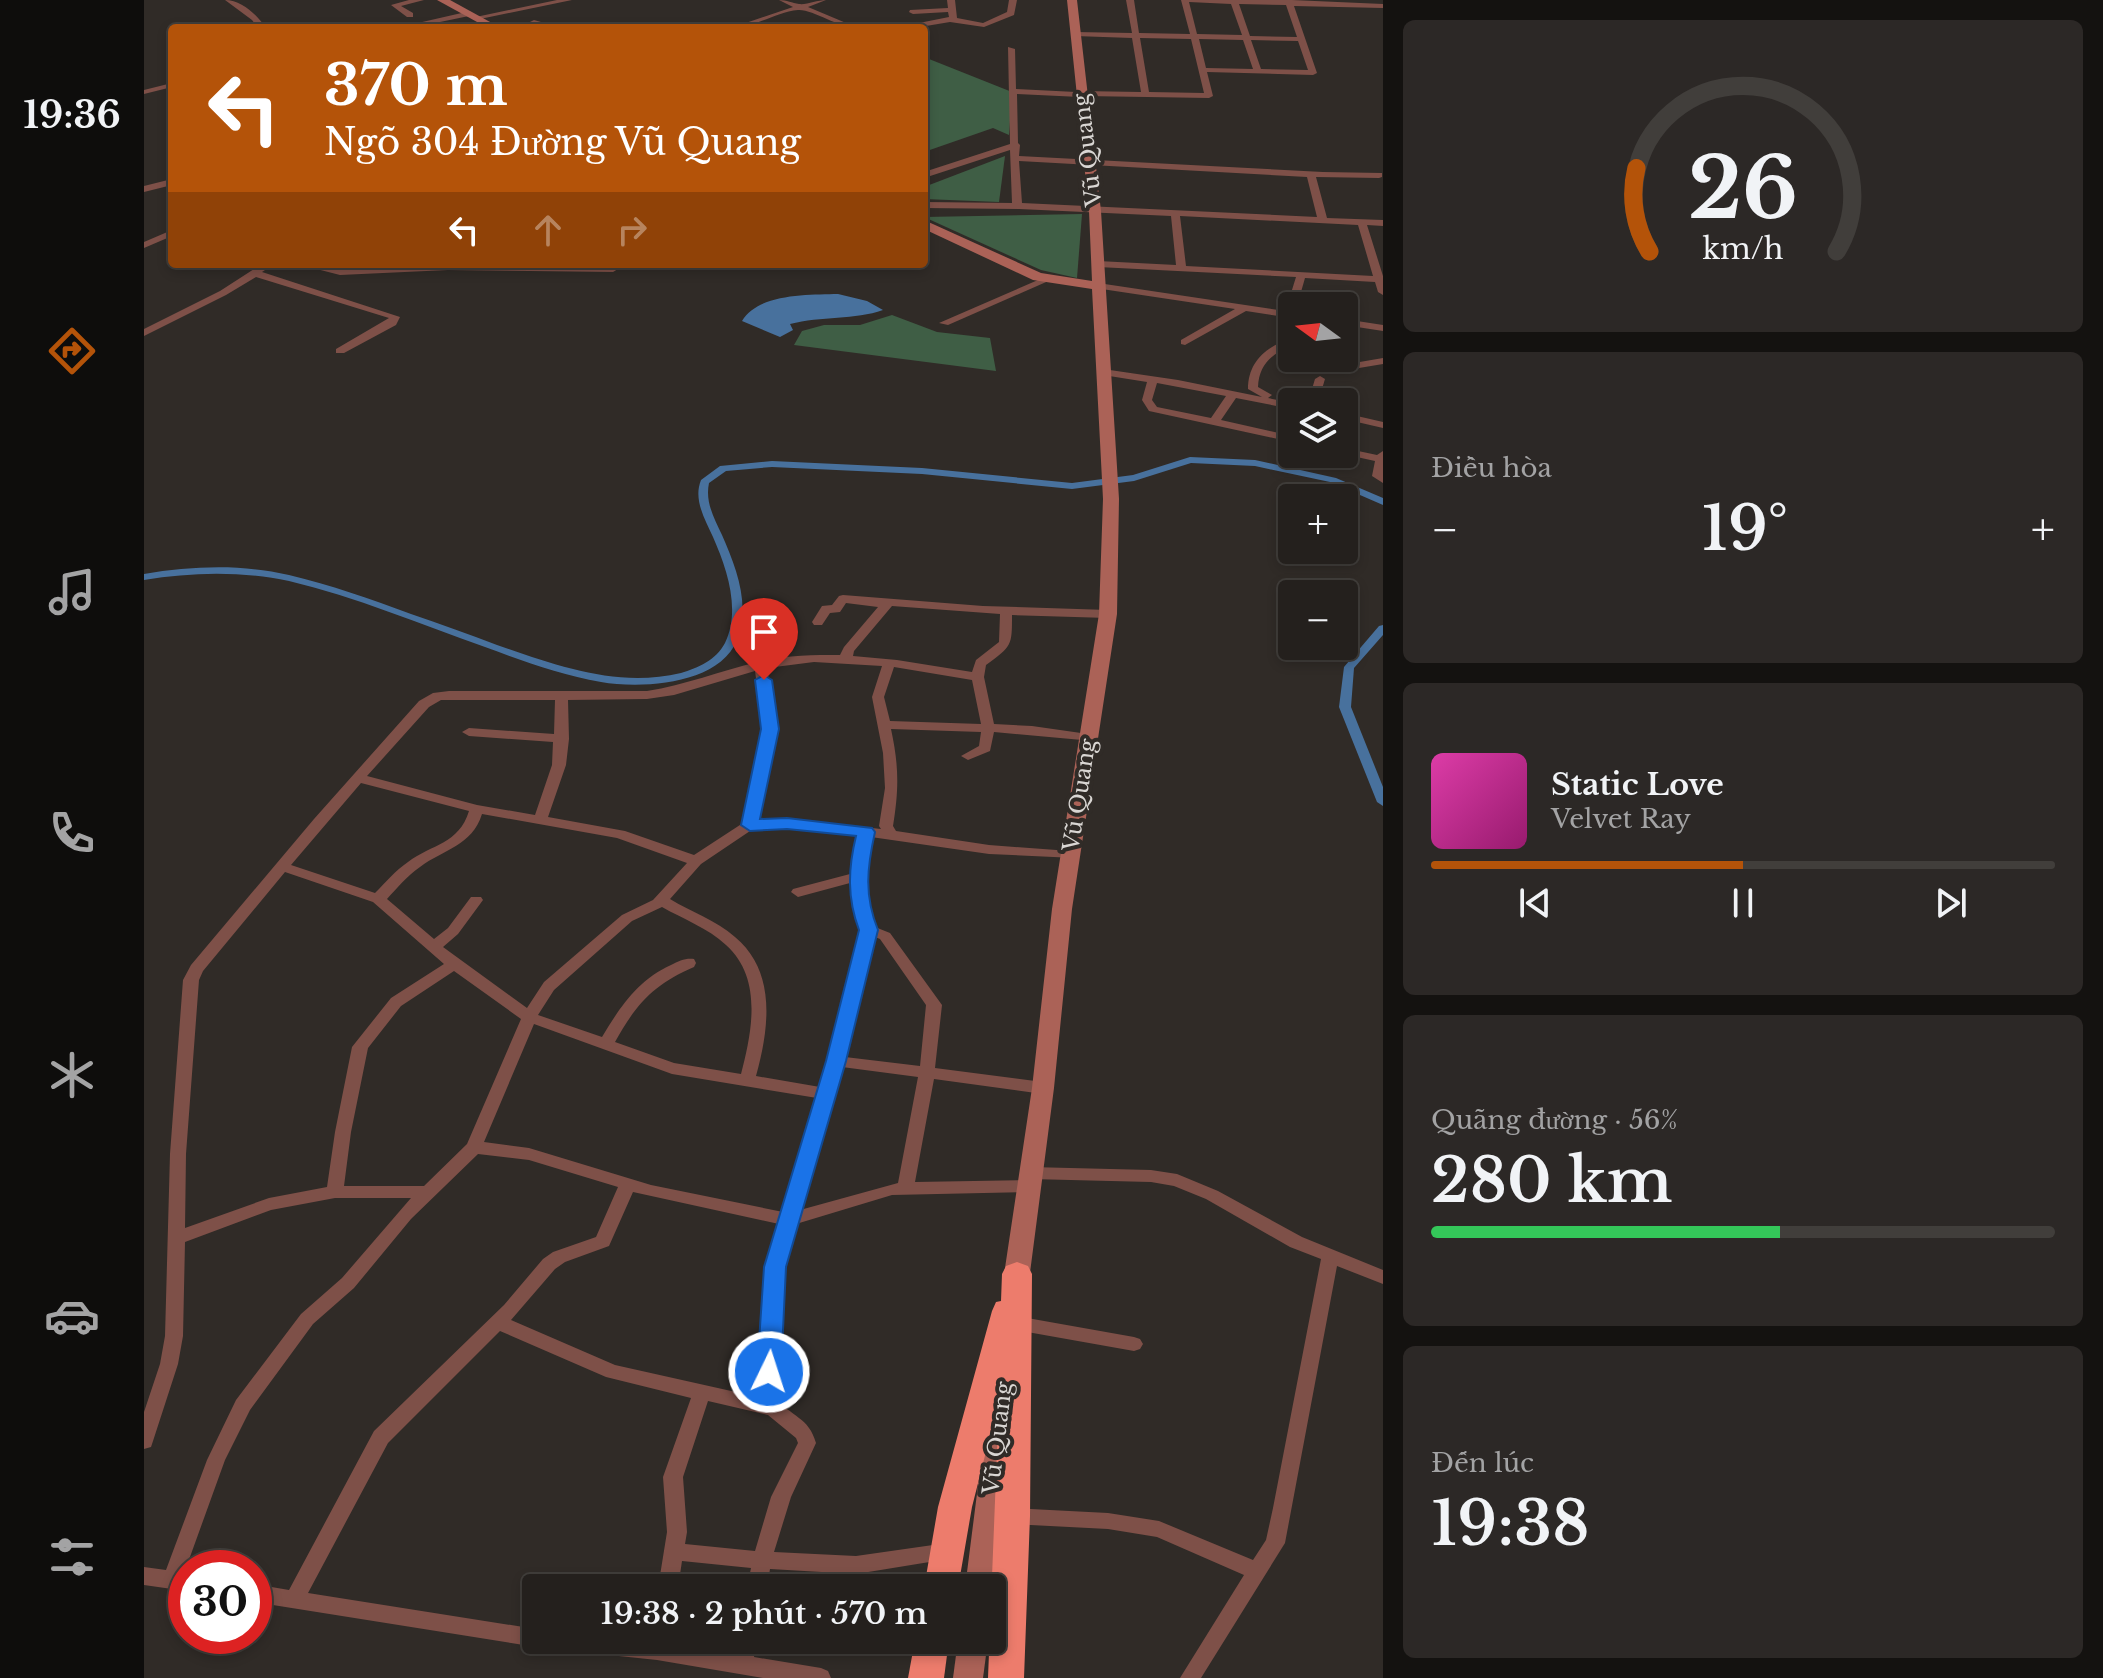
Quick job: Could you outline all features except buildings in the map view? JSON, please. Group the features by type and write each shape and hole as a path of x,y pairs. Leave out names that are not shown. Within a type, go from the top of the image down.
{"highway":[{"path":"1006,1678 1013,1516 1017,1274"},
{"path":"943,1574 955,1507 1017,1274"},
{"path":"926,1678 930,1654"}],"main road":[{"path":"442,0 488,24"},
{"name":"Vũ Quang","path":"981,1574 1070,855 1108,614 1111,499 1095,211 1072,0"},
{"path":"928,226 1048,279 1098,286"},
{"path":"968,1678 971,1654"}],"street":[{"path":"229,0 259,24"},
{"path":"410,15 395,5 420,0"},
{"path":"424,24 568,0"},
{"path":"783,0 843,24"},
{"path":"749,24 822,0"},
{"path":"951,0 951,14"},
{"path":"913,12 951,14 988,24 1011,13 1013,0"},
{"path":"1130,0 1146,96"},
{"path":"1014,91 1208,97 1185,0 1383,6"},
{"path":"1234,1 1258,73"},
{"path":"1203,70 1313,73 1289,2"},
{"path":"923,24 951,14"},
{"path":"532,24 537,22"},
{"path":"1075,34 1301,39"},
{"path":"1011,49 1017,158 1016,202 1019,206"},
{"path":"144,92 168,86"},
{"path":"928,174 1016,145"},
{"path":"1017,158 1379,175"},
{"path":"1311,174 1323,221"},
{"path":"144,189 168,183"},
{"path":"928,205 1019,206 1383,223"},
{"path":"1175,213 1181,268"},
{"path":"1362,223 1383,292"},
{"path":"144,244 168,235"},
{"path":"1098,264 1380,279"},
{"path":"144,333 223,293 262,268"},
{"path":"321,268 340,272 433,268"},
{"path":"587,268 613,269"},
{"path":"254,273 395,317 392,323 340,351"},
{"path":"1297,292 1301,275"},
{"path":"944,323 1048,279"},
{"path":"1098,286 1278,311"},
{"path":"1185,342 1244,308"},
{"path":"144,323 155,328"},
{"path":"1358,324 1383,328"},
{"path":"1278,348 1267,353 1258,363 1252,378 1253,389 1278,396"},
{"path":"1358,365 1383,361"},
{"path":"1103,372 1278,403"},
{"path":"1153,379 1147,400 1149,407 1278,436"},
{"path":"1317,388 1320,379"},
{"path":"1215,421 1233,394"},
{"path":"1358,417 1383,422"},
{"path":"1358,453 1382,456 1378,476 1383,480"},
{"path":"818,622 826,609 836,609 843,599 886,604 904,601 1006,611 1108,614"},
{"path":"845,660 848,650 886,604"},
{"path":"968,756 985,748 988,728 978,677 980,663 1004,648 1008,634 1006,611"},
{"path":"144,1441 172,1349 178,1154 191,980 196,969 319,822 424,704 433,698 449,695 647,695 674,691 790,658 889,663 978,677"},
{"path":"889,663 878,697 890,753 892,788 886,826 889,832"},
{"path":"750,825 770,729 760,665"},
{"path":"540,820 557,773 562,739 562,696"},
{"path":"884,725 1032,730 1088,738"},
{"path":"469,732 562,739"},
{"path":"359,778 477,809 633,838 696,861"},
{"path":"378,899 416,862 454,845 470,825 477,809"},
{"path":"188,1550 216,1460 243,1405 307,1319 348,1283 426,1192 474,1147 529,1017 542,994 627,918 661,900 696,861 750,825 787,824 889,832 979,848 1070,855"},
{"path":"771,1408 767,1398 775,1267 827,1094 869,930 862,914 857,877 858,856 866,832"},
{"path":"283,867 378,899 454,964 529,1017 672,1068 827,1094"},
{"path":"798,892 857,877"},
{"path":"434,946 453,931 476,900"},
{"path":"661,900 731,941 750,964 760,1022 747,1081"},
{"path":"869,930 885,936 934,1005 927,1072 905,1189"},
{"path":"606,1045 626,1008 641,991 656,978 689,963"},
{"path":"335,1192 360,1047 396,1002 454,964"},
{"path":"836,1061 1043,1088"},
{"path":"474,1147 557,1161 628,1184 789,1220 892,1189 1029,1179 1151,1176 1177,1180 1212,1195 1265,1227 1383,1277"},
{"path":"294,1599 381,1437 498,1322 549,1264 559,1257 603,1241 628,1184"},
{"path":"177,1238 249,1208 335,1192 426,1192"},
{"path":"1190,1678 1275,1543 1330,1255"},
{"path":"498,1322 607,1371 771,1408 802,1430 807,1443 781,1497 760,1574"},
{"path":"1016,1323 1134,1344"},
{"path":"671,1574 677,1532 673,1477 702,1393"},
{"path":"1013,1516 1108,1521 1159,1529 1257,1571"},
{"path":"675,1552 856,1565 947,1552"},
{"path":"144,1576 168,1579"},
{"path":"272,1596 522,1636"},
{"path":"693,1654 821,1678"},
{"path":"742,1665 744,1654"}],"green space":[{"path":"928,59 1012,92 1009,135 993,128 928,151"},
{"path":"1005,156 999,202 928,199 928,185"},
{"path":"1082,214 1077,278 1041,270 928,217"},
{"path":"892,315 937,332 990,338 996,371 794,345 802,331 824,325 860,325"}],"water":[{"path":"838,294 867,301 883,310 790,324 793,330 780,337 742,321 760,305 772,300"}],"waterway":[{"path":"144,577 226,571 287,578 366,601 547,666 604,680 633,682 663,680 698,671 721,656 732,639 737,611 734,582 702,495 704,482 723,468 772,464 922,471 1072,486 1134,478 1190,460 1255,463 1333,480 1383,502"},
{"path":"1383,628 1349,667 1345,707 1383,802"}],"route":[{"path":"764,680 770,729 750,825 787,824 866,832 861,842 857,870 862,914 869,930 836,1061 775,1267 769,1372"}]}
